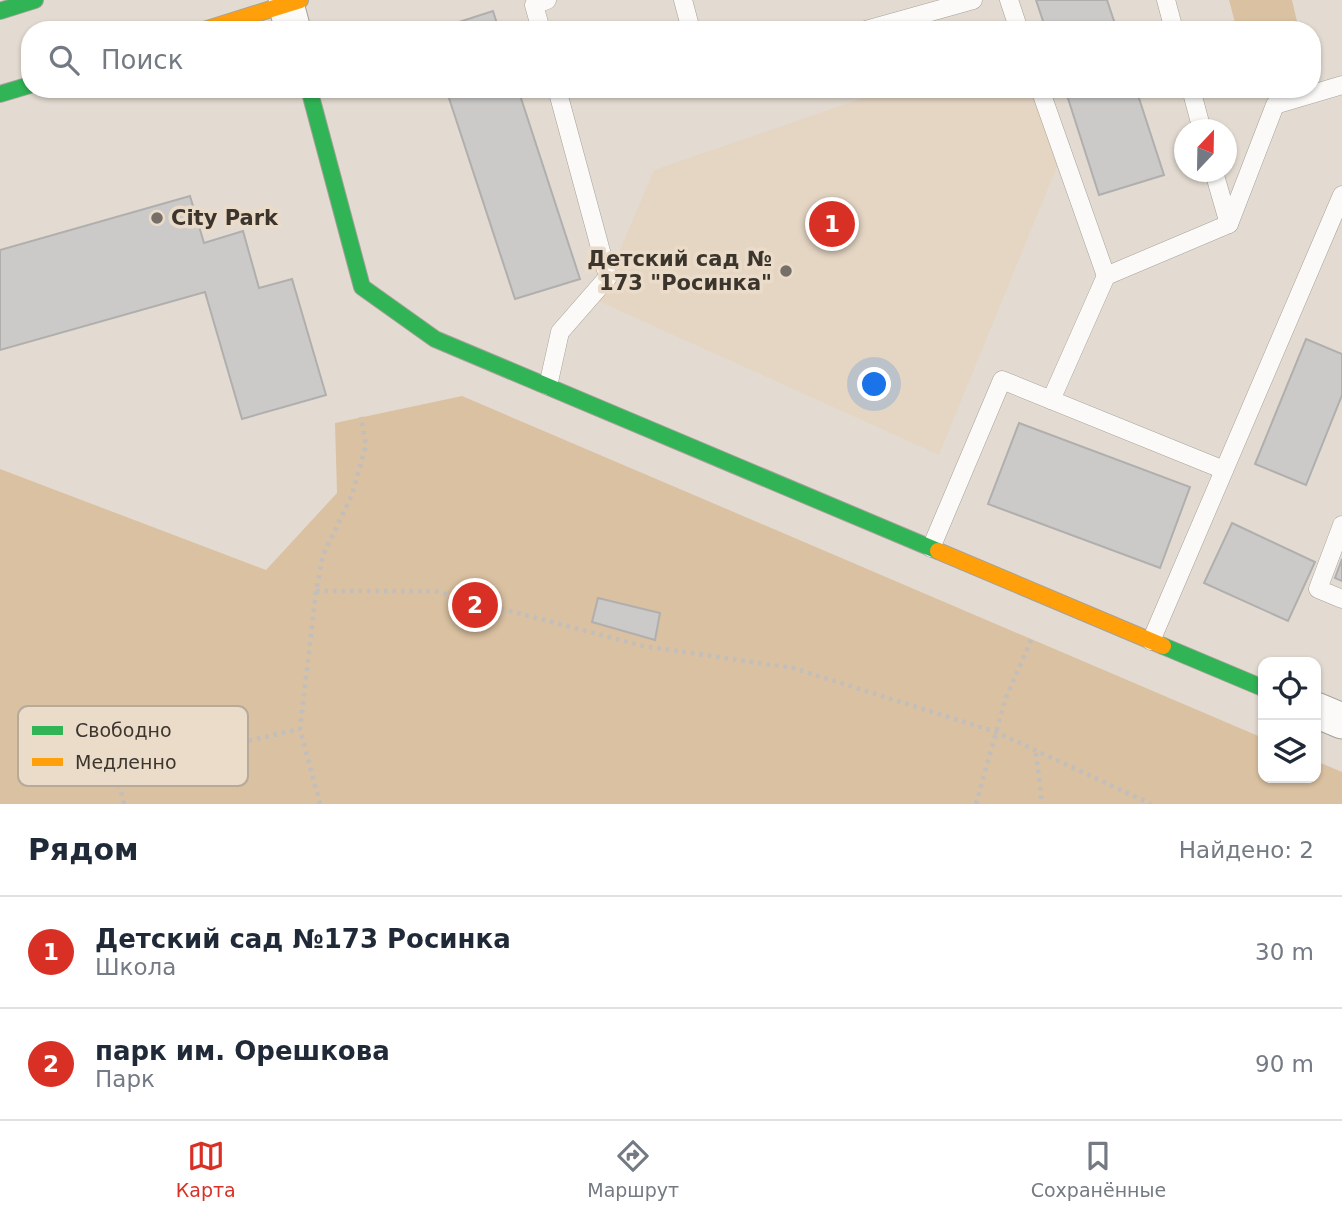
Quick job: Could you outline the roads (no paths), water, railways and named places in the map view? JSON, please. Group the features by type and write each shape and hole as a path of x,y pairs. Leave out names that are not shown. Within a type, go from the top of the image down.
{"street":[{"path":"0,11 35,0"},
{"path":"246,21 293,11"},
{"path":"0,94 21,88"},
{"path":"311,98 362,287 435,339 1258,686"},
{"path":"1321,712 1342,721"}],"lane":[{"path":"538,21 534,5 547,0"},
{"path":"683,0 689,21"},
{"path":"898,21 973,0"},
{"path":"1009,0 1016,21"},
{"path":"1166,0 1172,21"},
{"path":"1321,91 1342,85"},
{"path":"548,387 560,332 608,277 559,98"},
{"path":"1043,98 1105,276 1051,400"},
{"path":"1193,98 1199,119"},
{"path":"1105,276 1229,224 1275,104 1296,98"},
{"path":"1217,182 1229,224"},
{"path":"1151,641 1342,195"},
{"path":"931,548 1002,380 1224,470"},
{"path":"1342,525 1318,589 1342,599"}],"place":[{"name":"City Park","path":"157,218"},
{"name":"Детский сад №173 Росинка","path":"832,224"},
{"name":"Детский сад № 173 \"Росинка\"","path":"786,271"},
{"name":"парк им. Орешкова","path":"475,605"}]}
